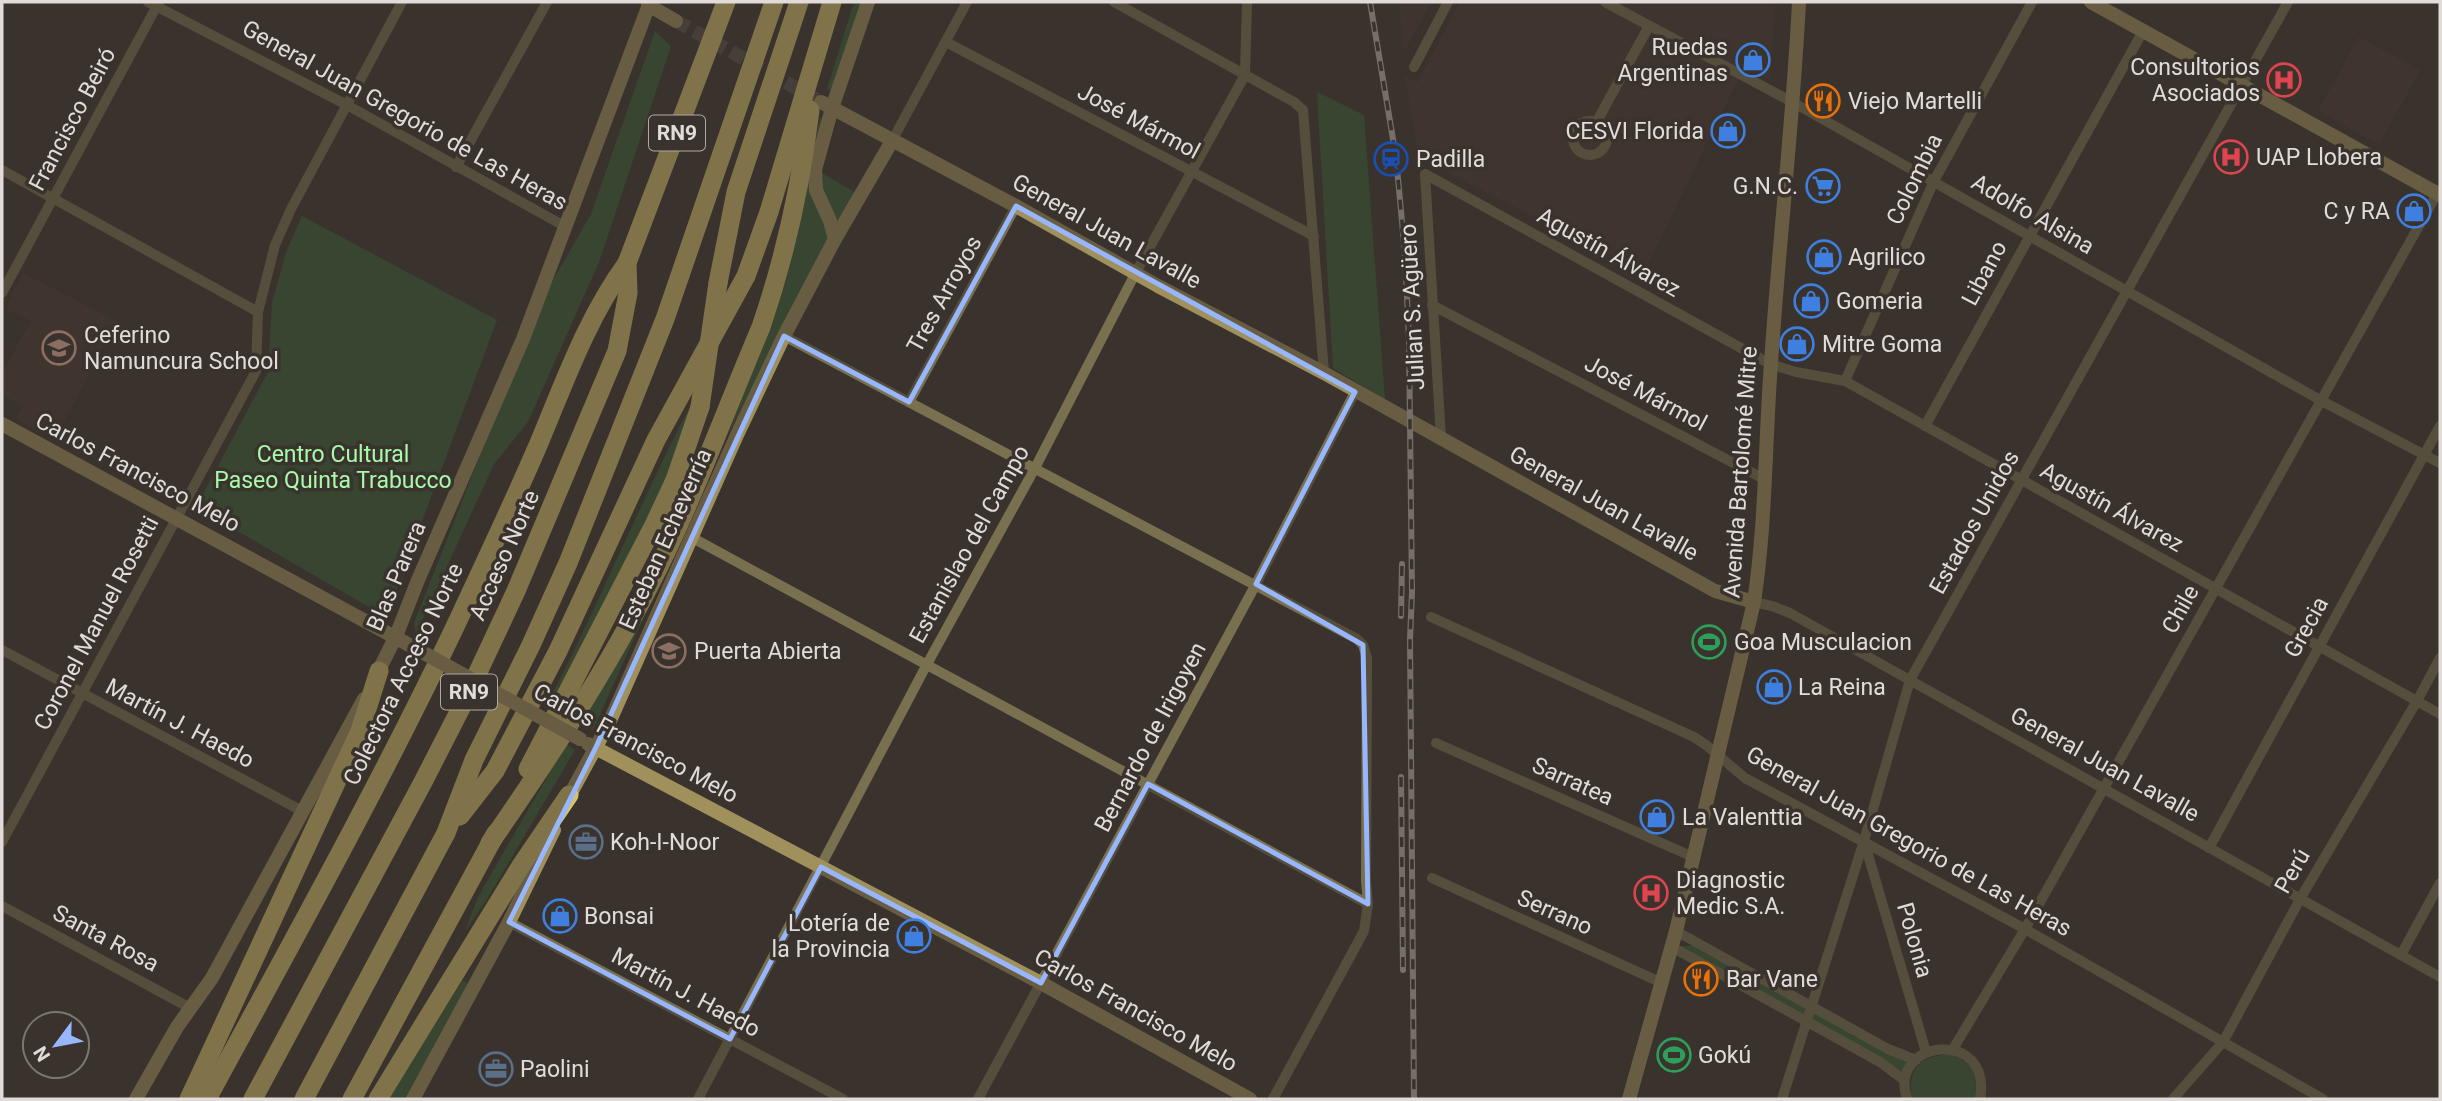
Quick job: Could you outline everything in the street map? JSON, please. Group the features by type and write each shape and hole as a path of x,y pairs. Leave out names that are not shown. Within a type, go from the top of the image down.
{"highway":[{"name":"Acceso Norte","path":"253,1099 424,782 516,591 617,351 628,293 627,263 726,2"},
{"name":"RN9","path":"304,1099 446,833 474,760 531,645 611,460 665,319 774,2"},
{"path":"352,1099 490,844 675,480 700,407 718,283 736,192 799,2"},
{"path":"446,833 495,771 558,651 656,440 746,276 769,212 832,2"},
{"path":"490,844 545,764 626,627 668,548 756,340 781,265 801,173 816,57"},
{"name":"Colectora Acceso Norte","path":"207,1099 370,799 453,630 584,335 608,289 627,263"},
{"path":"189,1099 360,731 379,671"},
{"path":"378,1099 522,864 569,795"}],"street":[{"name":"Coronel Manuel Rosetti","path":"2,842 256,371 258,312 275,245 291,209 402,2"},
{"path":"456,167 547,2"},
{"path":"835,239 814,180 827,105 868,2"},
{"name":"Esteban Echeverría","path":"413,1099 509,922 569,795 609,723 784,336 967,2"},
{"path":"1114,2 1294,102 1303,110 1324,373"},
{"name":"Estanislao del Campo","path":"698,1099 926,666 1035,468 1135,274 1245,75 1247,2"},
{"path":"1414,67 1448,2"},
{"name":"Adolfo Alsina","path":"1605,2 1794,103 2320,400 2440,463"},
{"name":"Avenida Bartolomé Mitre","path":"1629,1099 1672,947 1754,602 1766,480 1770,364 1794,103 1799,2"},
{"name":"Colombia","path":"1845,381 1934,181 2032,2"},
{"path":"2091,2 2439,192"},
{"name":"Estados Unidos","path":"1782,1099 1864,841 1910,680 2288,2"},
{"name":"General Juan Gregorio de Las Heras","path":"155,3 347,105 566,227"},
{"name":"Francisco Beiró","path":"2,293 155,3"},
{"path":"647,3 676,21"},
{"name":"Blas Parera","path":"136,1099 177,1027 212,978 396,636 423,567 523,339 647,3"},
{"path":"1597,122 1649,26"},
{"name":"Libano","path":"1925,426 2143,31"},
{"name":"José Mármol","path":"946,42 1314,236"},
{"name":"General Juan Lavalle","path":"827,105 1016,206 1135,274 1324,373 1715,591 1790,613 2440,977"},
{"path":"2,170 258,312"},
{"name":"Agustín Álvarez","path":"1424,174 1770,364 1845,381 2440,714"},
{"name":"Julian S. Agüero","path":"1424,174 1441,438"},
{"name":"Chile","path":"1953,1049 2025,929 2439,192"},
{"name":"Tres Arroyos","path":"909,402 1016,206"},
{"name":"José Mármol","path":"1432,306 1766,480"},
{"path":"784,336 1256,584 1357,639 1363,645 1367,658 1368,904 1364,931 1273,1099"},
{"name":"Bernardo de Irigoyen","path":"978,1099 1256,584 1355,392"},
{"name":"Carlos Francisco Melo","path":"2,424 396,636 580,739 1041,983 1250,1099"},
{"name":"Grecia","path":"2209,848 2440,426"},
{"path":"691,537 1368,904"},
{"name":"General Juan Gregorio de Las Heras","path":"1431,617 1694,737 1745,778 2025,929 2323,1099"},
{"name":"Martín J. Haedo","path":"2,650 302,811"},
{"name":"Perú","path":"2173,1099 2223,1042 2300,899 2440,658"},
{"name":"Sarratea","path":"1436,743 1693,857"},
{"name":"Polonia","path":"1864,841 1926,1052"},
{"name":"Serrano","path":"1432,878 1662,983"},
{"path":"2401,956 2440,883"},
{"name":"Santa Rosa","path":"2,906 190,1008"},
{"name":"Martín J. Haedo","path":"509,922 843,1099"},
{"path":"1676,931 1888,1049 1916,1060"},
{"path":"1672,947 1880,1062 1905,1080"},
{"path":"1906,1099 1905,1080 1909,1069 1926,1052 1944,1048 1965,1055 1974,1063 1980,1074 1981,1099"}],"highlighted area":[{"path":"1016,206 1355,392 1256,584 1363,645 1368,904 1148,784 1041,983 821,867 730,1039 509,922 596,747 784,336 909,402"}],"shaded area":[{"path":"1399,2 1431,2 1404,52 1400,13"},
{"path":"1460,2 1775,2 1770,79 1742,71 1644,272 1419,158 1405,76 1417,83"},
{"path":"2359,37 2420,70 2379,144 2318,111"},
{"name":"Ceferino Namuncura School","path":"23,273 116,321 55,439 16,419 23,406 2,394 2,374 31,321 6,309"}],"green space":[{"path":"854,2 862,2 832,92 827,89"},
{"path":"655,31 671,46 599,262 528,422 494,464 416,634 414,623 541,301 591,214"},
{"path":"1317,92 1364,115 1385,400 1333,368"},
{"path":"820,117 826,121 812,167 827,223 828,244 727,437 785,284"},
{"path":"822,173 856,193 838,223 820,184"},
{"name":"Centro Cultural Paseo Quinta Trabucco","path":"302,216 497,320 389,610 381,614 196,507 268,372 272,303 286,252"},
{"path":"689,408 666,482 551,706 547,704"},
{"path":"672,554 593,730 577,721"},
{"path":"566,744 575,750 486,901 465,931 478,897"},
{"path":"1699,945 1916,1060 1904,1080 1672,947"},
{"path":"463,980 469,984 406,1099 388,1099"},
{"path":"1951,1054 1965,1062 1973,1071 1976,1099 1911,1099 1912,1079 1918,1065 1931,1057"}],"tunnel":[{"path":"676,21 821,102"}],"railway":[{"path":"1370,2 1396,157 1405,254 1409,340 1414,1099"},
{"path":"1401,616 1402,564"},
{"path":"1401,777 1403,970"}],"place":[{"name":"Ruedas Argentinas","path":"1753,60"},
{"name":"Consultorios Asociados","path":"2284,80"},
{"name":"Viejo Martelli","path":"1823,101"},
{"name":"CESVI Florida","path":"1728,131"},
{"name":"UAP Llobera","path":"2231,157"},
{"name":"Padilla","path":"1391,159"},
{"name":"G.N.C.","path":"1823,186"},
{"name":"C y RA","path":"2414,211"},
{"name":"Agrilico","path":"1824,257"},
{"name":"Gomeria","path":"1811,301"},
{"name":"Mitre Goma","path":"1797,344"},
{"name":"Ceferino Namuncura School","path":"59,348"},
{"name":"Goa Musculacion","path":"1709,642"},
{"name":"Puerta Abierta","path":"669,651"},
{"name":"La Reina","path":"1774,687"},
{"name":"La Valenttia","path":"1657,817"},
{"name":"Koh-I-Noor","path":"586,842"},
{"name":"Diagnostic Medic S.A.","path":"1651,893"},
{"name":"Bonsai","path":"560,916"},
{"name":"Lotería de la Provincia","path":"914,936"},
{"name":"Bar Vane","path":"1701,979"},
{"name":"Gokú","path":"1674,1055"},
{"name":"Paolini","path":"496,1069"}]}
